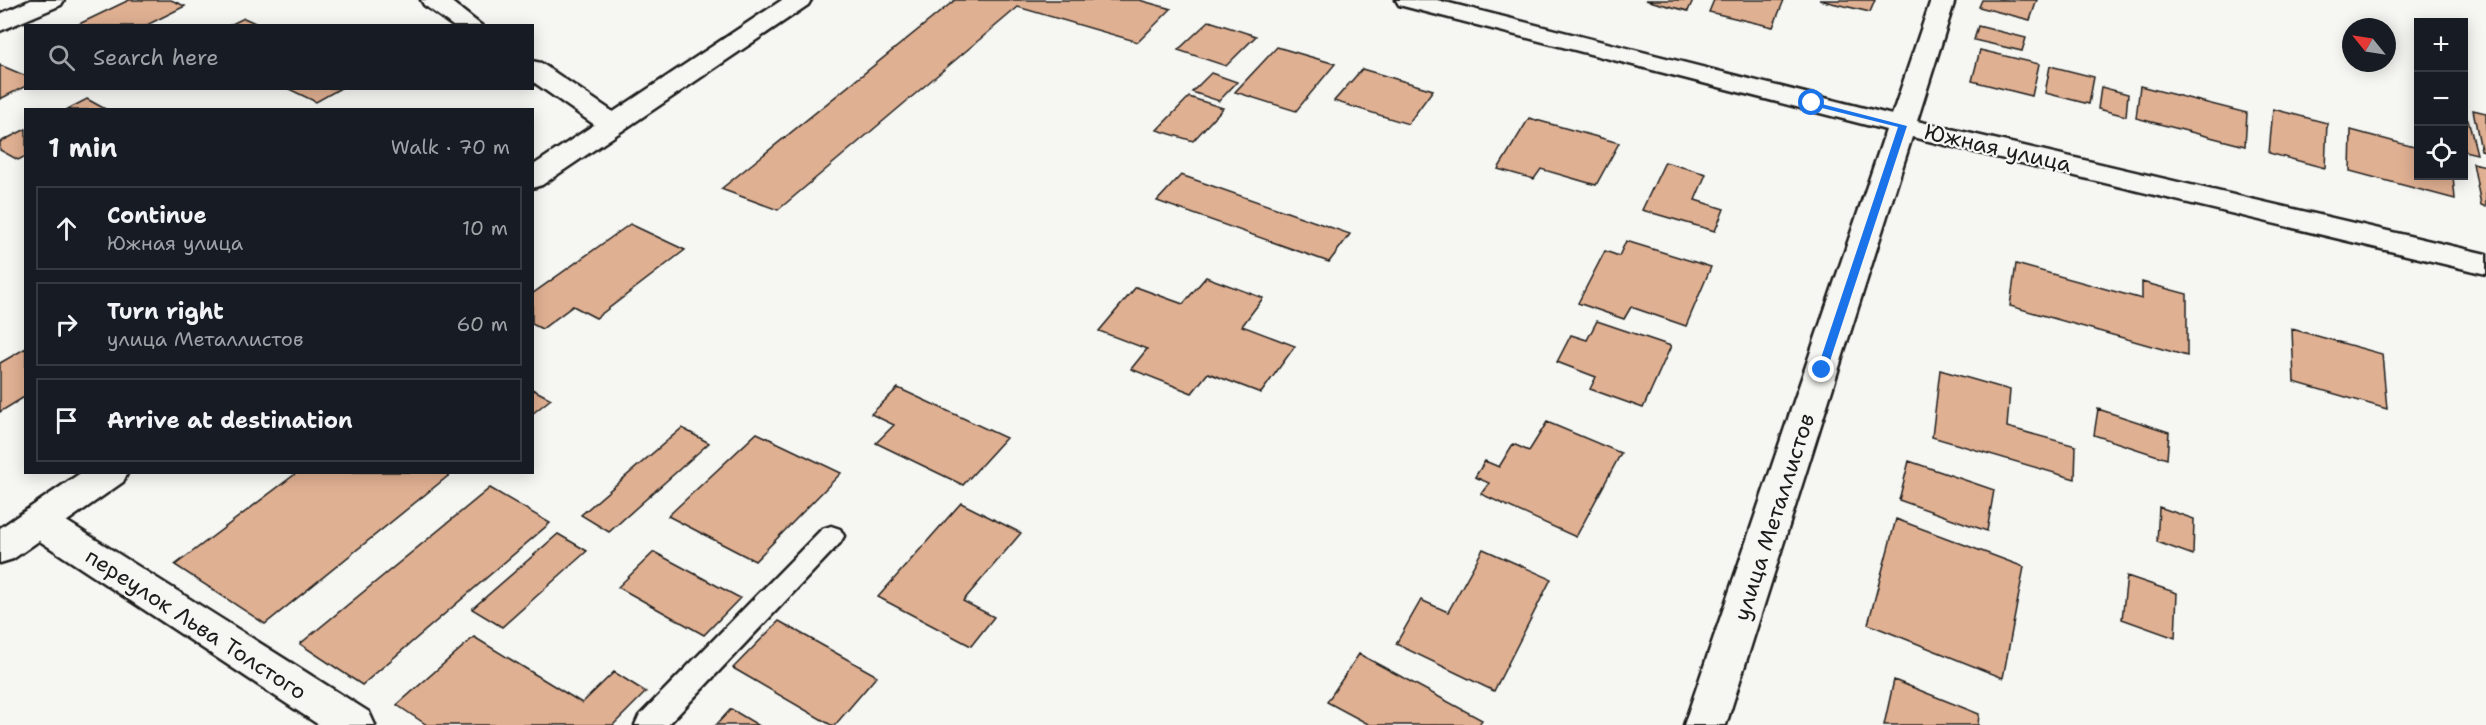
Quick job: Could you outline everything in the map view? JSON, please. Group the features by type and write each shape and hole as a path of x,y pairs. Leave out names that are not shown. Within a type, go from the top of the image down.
{"street":[{"path":"0,23 52,0"},
{"path":"433,0 467,24"},
{"path":"534,178 799,0"},
{"name":"Южная улица","path":"1408,0 1902,126 2486,264"},
{"name":"улица Металлистов","path":"1705,725 1943,0"},
{"path":"534,70 612,124"},
{"path":"12,538 107,474"},
{"name":"переулок Льва Толстого","path":"12,538 354,725"}],"lane":[{"path":"649,725 831,536"}],"building":[{"path":"129,0 171,0 185,6 149,24 79,24"},
{"path":"955,0 1139,0 1171,9 1138,42 1018,7 778,210 721,189"},
{"path":"1645,0 1693,0 1688,11"},
{"path":"1714,0 1784,0 1773,27 1709,12"},
{"path":"1819,0 1875,0 1870,12"},
{"path":"1982,0 2037,0 2030,20 1979,7"},
{"path":"244,18 258,24 232,24"},
{"path":"1209,21 1256,36 1226,66 1178,50"},
{"path":"1978,26 2026,38 2022,51 1974,40"},
{"path":"1277,47 1335,64 1296,111 1235,92"},
{"path":"1980,50 2039,64 2032,96 1972,81"},
{"path":"0,65 24,75 24,87 0,99"},
{"path":"2050,66 2094,77 2089,104 2045,93"},
{"path":"1362,69 1433,90 1408,124 1334,101"},
{"path":"1211,73 1237,82 1219,101 1192,92"},
{"path":"2140,86 2247,113 2245,146 2136,118"},
{"path":"2101,87 2128,94 2126,116 2098,109"},
{"path":"291,90 337,90 316,102"},
{"path":"1189,97 1223,108 1193,141 1157,130"},
{"path":"87,99 103,108 70,108"},
{"path":"2273,109 2327,123 2325,168 2269,153"},
{"path":"2473,110 2486,113 2486,151 2481,150"},
{"path":"1529,118 1619,143 1596,185 1541,169 1534,179 1498,169"},
{"path":"2468,119 2477,154 2468,152"},
{"path":"24,130 24,157 18,160 0,150 0,142"},
{"path":"2351,130 2414,147 2414,180 2453,180 2455,199 2350,171"},
{"path":"1665,162 1706,174 1695,200 1724,209 1715,231 1642,210"},
{"path":"2473,163 2486,166 2486,207 2481,205"},
{"path":"1181,175 1350,234 1329,262 1157,201"},
{"path":"630,224 685,250 596,318 573,306 542,329 534,325 534,293"},
{"path":"1626,241 1711,267 1686,326 1631,307 1624,319 1578,303 1605,251 1619,256"},
{"path":"2016,264 2142,299 2142,282 2187,294 2187,356 2010,306"},
{"path":"1206,277 1263,298 1242,326 1295,346 1261,393 1208,373 1192,393 1131,369 1147,349 1099,331 1136,287 1183,304"},
{"path":"1597,321 1671,346 1643,408 1590,389 1596,377 1557,362 1571,335 1587,340"},
{"path":"2292,329 2382,354 2387,409 2294,382"},
{"path":"24,349 24,397 0,412 0,363"},
{"path":"1940,370 2010,390 2007,427 2076,446 2075,479 1932,437"},
{"path":"898,388 1006,438 963,485 876,443 894,425 871,414"},
{"path":"534,390 551,399 534,412"},
{"path":"2098,409 2169,432 2167,459 2094,435"},
{"path":"1547,422 1621,453 1576,537 1481,494 1489,483 1475,477 1485,461 1499,467 1513,444 1529,451"},
{"path":"682,428 709,443 609,532 581,515"},
{"path":"757,433 841,473 755,561 668,516"},
{"path":"1909,461 1994,490 1987,531 1899,500"},
{"path":"295,474 451,474 265,624 175,565"},
{"path":"490,488 550,523 362,685 300,644"},
{"path":"961,503 1021,533 963,601 994,617 971,646 878,597"},
{"path":"2159,507 2194,519 2193,555 2157,542"},
{"path":"1896,519 2024,567 2003,678 1868,624"},
{"path":"558,534 587,551 502,627 472,609"},
{"path":"1483,549 1551,579 1494,691 1396,644 1421,600 1448,612"},
{"path":"654,552 740,598 704,635 618,587"},
{"path":"2127,576 2177,593 2175,638 2122,619"},
{"path":"779,621 877,676 835,725 831,725 733,668"},
{"path":"474,637 582,703 614,672 646,692 613,725 427,725 397,705"},
{"path":"1359,654 1482,720 1479,725 1370,725 1327,702"},
{"path":"1894,680 1979,714 1978,725 1884,725"},
{"path":"731,709 758,725 716,725"}],"route":[{"path":"1812,103 1902,126 1822,370"}]}
